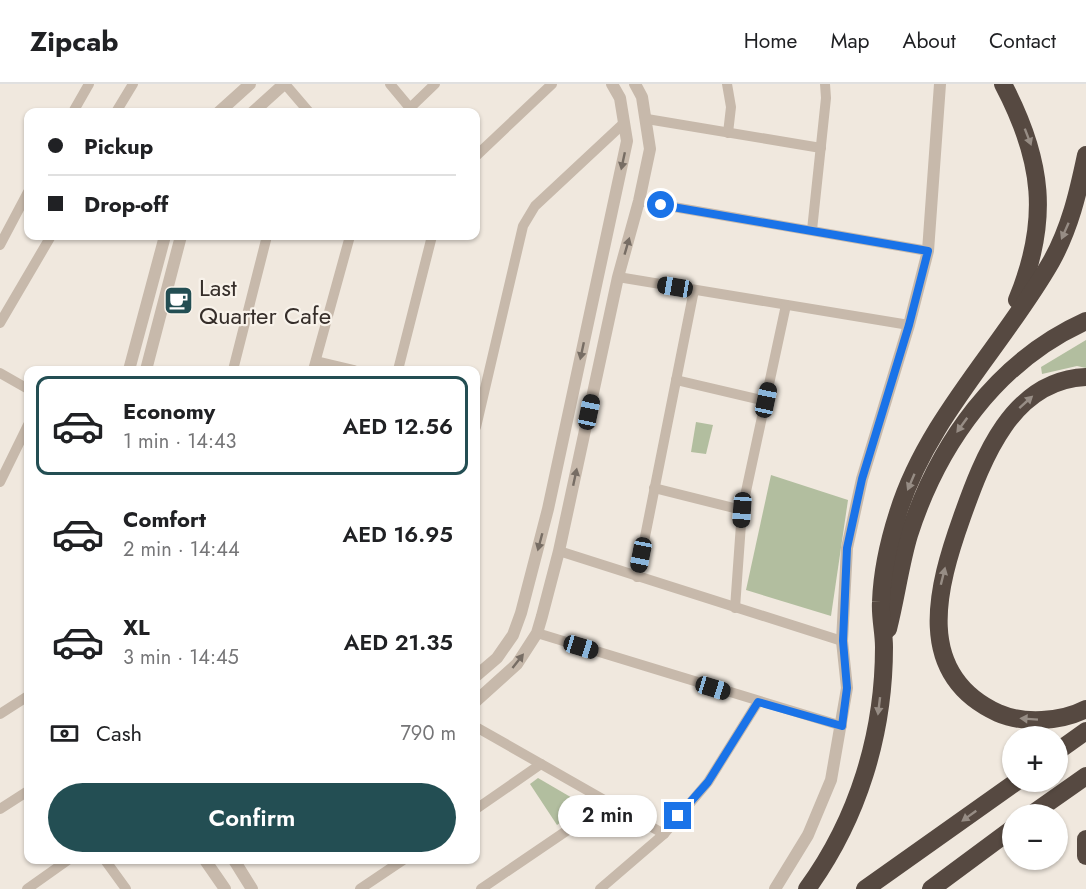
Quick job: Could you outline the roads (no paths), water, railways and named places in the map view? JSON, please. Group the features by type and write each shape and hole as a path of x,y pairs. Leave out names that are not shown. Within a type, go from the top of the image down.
{"highway":[{"path":"998,344 1032,258 1039,220 1032,150 1003,84"},
{"path":"884,647 881,602 887,557 898,512 913,475 933,437 998,344 1051,261 1075,209 1086,155"},
{"path":"807,889 832,854 857,799 877,724 884,647 909,537 946,449 983,399 1009,373 1037,350 1086,321"},
{"path":"1086,377 1072,377 1049,385 1024,402 1002,429 979,469 948,556 939,593 938,626 944,656 956,682 978,703 1007,717 1036,720 1076,715 1086,709"},
{"path":"1068,744 1086,730"},
{"path":"1046,804 1086,776"},
{"path":"865,889 1002,792"},
{"path":"932,889 1002,836"},
{"path":"1086,839 1086,856"}],"street":[{"path":"75,108 88,84"},
{"path":"118,108 133,84"},
{"path":"223,108 250,84"},
{"path":"258,108 285,84 306,108"},
{"path":"390,84 410,108 435,84"},
{"path":"480,152 552,84"},
{"path":"480,673 497,658 513,634 548,509 627,141 620,98 612,84"},
{"path":"480,697 517,664 537,633 559,551 618,277 639,201 650,149 642,97 635,84"},
{"path":"727,84 731,107 728,133"},
{"path":"812,230 826,98 825,84"},
{"path":"775,889 808,835 831,780 847,688 843,641 847,548 878,421 909,325 928,251 940,84"},
{"path":"647,119 821,148"},
{"path":"480,409 523,226 535,206 624,123"},
{"path":"0,244 24,199"},
{"path":"639,201 928,251"},
{"path":"0,323 49,240"},
{"path":"130,366 164,240"},
{"path":"147,366 180,240"},
{"path":"233,366 266,240"},
{"path":"315,366 349,240"},
{"path":"399,366 431,240"},
{"path":"618,277 909,325"},
{"path":"637,577 694,290"},
{"path":"735,608 742,510 786,305"},
{"path":"0,373 24,387"},
{"path":"676,380 766,400"},
{"path":"0,482 24,433"},
{"path":"654,488 742,510"},
{"path":"559,551 843,641"},
{"path":"537,633 842,726"},
{"path":"0,714 24,699"},
{"path":"600,889 664,834 708,782 758,702"},
{"path":"480,729 664,834"},
{"path":"480,806 541,764"},
{"path":"0,809 24,793"},
{"path":"481,889 609,802"},
{"path":"27,889 62,864"},
{"path":"108,864 126,889"},
{"path":"208,864 225,889"},
{"path":"239,864 252,889"},
{"path":"360,889 396,864"}],"place":[{"name":"Last Quarter Cafe","path":"178,301"}]}
